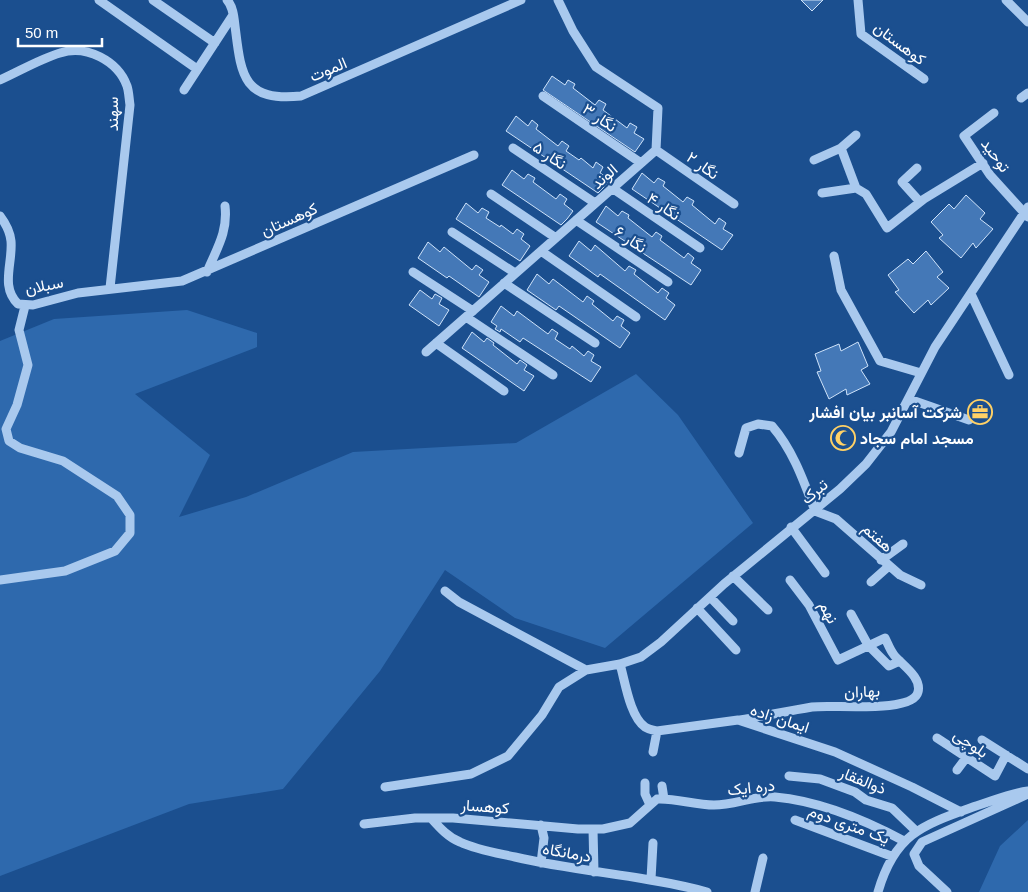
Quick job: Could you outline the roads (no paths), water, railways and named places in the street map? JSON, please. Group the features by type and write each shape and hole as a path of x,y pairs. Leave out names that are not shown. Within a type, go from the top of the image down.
{"street":[{"path":"99,0 198,69"},
{"path":"153,0 215,43"},
{"name":"الموت","path":"227,0 233,15 240,66 245,80 258,91 278,99 301,96 522,0"},
{"path":"558,0 573,31 596,67 658,108 656,150"},
{"name":"کوهستان","path":"858,0 861,34 924,79"},
{"path":"1006,0 1028,22"},
{"path":"184,90 233,15"},
{"name":"سهند","path":"0,80 62,52 81,51 100,57 116,69 127,86 130,105 110,288"},
{"name":"نگار ۳","path":"543,96 641,163"},
{"name":"توحید","path":"994,113 964,136 990,175 1027,212"},
{"path":"814,160 841,148 856,135"},
{"name":"نگار ۵","path":"513,148 596,203"},
{"path":"841,148 856,188 866,194 887,228 920,202 983,163"},
{"name":"الوند","path":"426,352 656,150"},
{"name":"نگار ۲","path":"656,150 734,204"},
{"name":"کوهستان","path":"110,288 182,281 207,272 474,155"},
{"path":"917,168 902,182 920,202"},
{"name":"نگار ۴","path":"612,188 700,248"},
{"path":"822,193 856,188"},
{"path":"491,194 556,238"},
{"path":"207,272 227,223 225,206"},
{"name":"تبرک","path":"385,787 472,774 508,756 542,715 559,687 586,670 620,664 640,658 662,642 710,596 791,527 815,511 866,464 891,432 935,347 1027,212"},
{"name":"سبلان","path":"0,216 8,227 11,241 6,284 8,292 18,304 25,306 110,288"},
{"name":"نگار ۶","path":"576,220 668,282"},
{"path":"452,232 515,274"},
{"path":"541,251 636,318"},
{"path":"834,256 841,290 880,361 921,373"},
{"path":"413,272 553,375"},
{"path":"504,283 595,343"},
{"path":"971,294 1009,375"},
{"path":"0,580 65,571 115,551 130,533 130,514 117,496 63,461 20,448 10,440 6,429 17,405 28,365 19,330 25,306"},
{"path":"436,343 504,391"},
{"path":"909,399 969,420"},
{"path":"739,453 746,428 758,424 772,426 793,460 815,511"},
{"name":"هفتم","path":"815,511 836,519 900,575 921,585"},
{"path":"791,527 825,573"},
{"path":"871,582 885,563 903,544"},
{"path":"733,576 768,610"},
{"name":"نهم","path":"790,580 809,605 838,660 868,645"},
{"path":"445,591 459,602 586,670"},
{"path":"710,596 733,621"},
{"path":"698,608 736,650"},
{"path":"851,614 868,645 889,666 900,661"},
{"name":"بهاران","path":"738,720 814,707 869,707 913,700 918,692 918,681 900,661 885,638 868,645"},
{"path":"620,664 637,717 645,727 656,731 653,752"},
{"name":"ایمان زاده","path":"656,731 738,720 836,752 961,812"},
{"name":"بلوچی","path":"937,738 994,776 1006,756"},
{"name":"بلوچی","path":"982,740 1028,769"},
{"path":"957,770 966,758"},
{"name":"ذوالفقار","path":"789,776 820,779 855,792 866,800 892,808 916,831"},
{"path":"645,783 645,794 650,805 657,800 664,799 662,786"},
{"path":"878,892 891,856 916,831 961,812 1028,792"},
{"path":"947,892 919,866 914,854 922,842 1028,792"},
{"name":"دره ایک","path":"664,799 701,805 731,805 774,797 809,803 850,816 904,841"},
{"name":"کوهسار","path":"364,824 431,818 604,829 630,823 650,805"},
{"name":"درمانگاه","path":"431,818 445,834 460,842 540,863 651,879 707,892"},
{"name":"یک متری دوم","path":"795,820 891,856"},
{"path":"540,863 544,838 541,825"},
{"path":"593,829 594,872"},
{"path":"651,879 654,860 653,844"},
{"path":"755,892 763,858"}],"place":[{"name":"شرکت آسانبر بیان افشار","path":"980,412"},
{"name":"مسجد امام سجاد","path":"843,438"}]}
